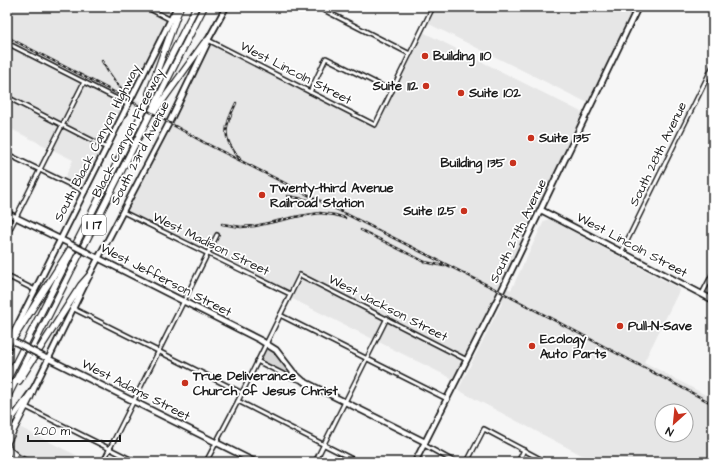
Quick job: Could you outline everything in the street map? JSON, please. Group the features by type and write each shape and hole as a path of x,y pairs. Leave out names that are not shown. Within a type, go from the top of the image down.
{"highway":[{"path":"138,120 179,7"},
{"name":"Black Canyon Freeway","path":"7,380 196,7"},
{"name":"Black Canyon Freeway","path":"8,396 204,7"},
{"path":"142,130 204,43 208,40"},
{"path":"7,352 11,340 69,251 78,241"},
{"path":"8,396 20,380 81,284 89,276"}],"main road":[{"name":"South Black Canyon Highway","path":"7,346 171,20 179,7"},
{"name":"South 23rd Avenue","path":"7,426 34,388 46,358 74,309 98,258 169,123 208,40 226,7"},
{"name":"South 27th Avenue","path":"415,462 541,210 638,7"},
{"name":"West Lincoln Street","path":"541,210 713,300"},
{"name":"West Jefferson Street","path":"7,213 266,343 276,350 293,372 303,381 425,444"},
{"name":"West Adams Street","path":"11,340 255,462"},
{"path":"16,456 8,449 7,443 34,388"},
{"path":"7,452 27,462"},
{"path":"7,459 13,462"}],"street":[{"path":"146,7 171,20"},
{"path":"318,7 410,54"},
{"path":"310,92 326,58 392,91 433,7"},
{"name":"West Lincoln Street","path":"208,40 375,125 392,91"},
{"path":"7,43 129,105"},
{"name":"South 28th Avenue","path":"622,252 713,66"},
{"path":"7,235 84,82"},
{"path":"7,97 107,148"},
{"path":"7,154 84,192"},
{"name":"West Madison Street","path":"123,212 290,294"},
{"path":"103,462 217,235"},
{"path":"702,294 713,273"},
{"name":"West Jackson Street","path":"290,294 300,275 467,360"},
{"path":"7,276 36,290"},
{"path":"206,462 238,402 290,294"},
{"path":"74,309 242,393"},
{"path":"280,315 447,399"},
{"path":"315,462 387,318"},
{"name":"West Jefferson Street","path":"258,361 287,376 303,381"},
{"path":"238,402 358,462"},
{"path":"26,407 136,462"},
{"path":"467,462 484,429 546,462"},
{"name":"West Jefferson Street","path":"425,444 455,462"},
{"path":"518,462 524,450"}],"shaded area":[{"path":"7,7 175,7 131,96 171,120 208,47 211,45 376,128 423,32 583,113 500,285 511,290 544,221 549,219 680,289 644,362 713,399 713,455 710,462 595,462 458,390 502,303 494,299 453,379 124,215 168,127 114,95 7,40"},
{"path":"435,7 634,7 588,103 427,23"},
{"path":"7,45 125,106 84,190 64,180 73,160 7,127"},
{"path":"266,343 303,381 257,361"},
{"path":"17,426 90,462 34,462 11,450 9,443"}],"railway":[{"path":"7,37 120,95 205,143 501,292 713,404"},
{"path":"102,61 113,79 128,95"},
{"path":"236,103 229,119 226,132 229,144 240,159"},
{"path":"288,196 308,200"},
{"path":"222,224 241,227 255,226 320,213 345,218"},
{"path":"361,230 425,262 444,266"}],"place":[{"name":"Building 110","path":"425,56"},
{"name":"Suite 112","path":"426,86"},
{"name":"Suite 102","path":"461,93"},
{"name":"Suite 135","path":"531,138"},
{"name":"Building 135","path":"513,163"},
{"name":"Twenty-third Avenue Railroad Station","path":"262,195"},
{"name":"Suite 125","path":"464,211"},
{"name":"Pull-N-Save","path":"620,326"},
{"name":"Ecology Auto Parts","path":"532,346"},
{"name":"True Deliverance Church of Jesus Christ","path":"185,383"}]}
